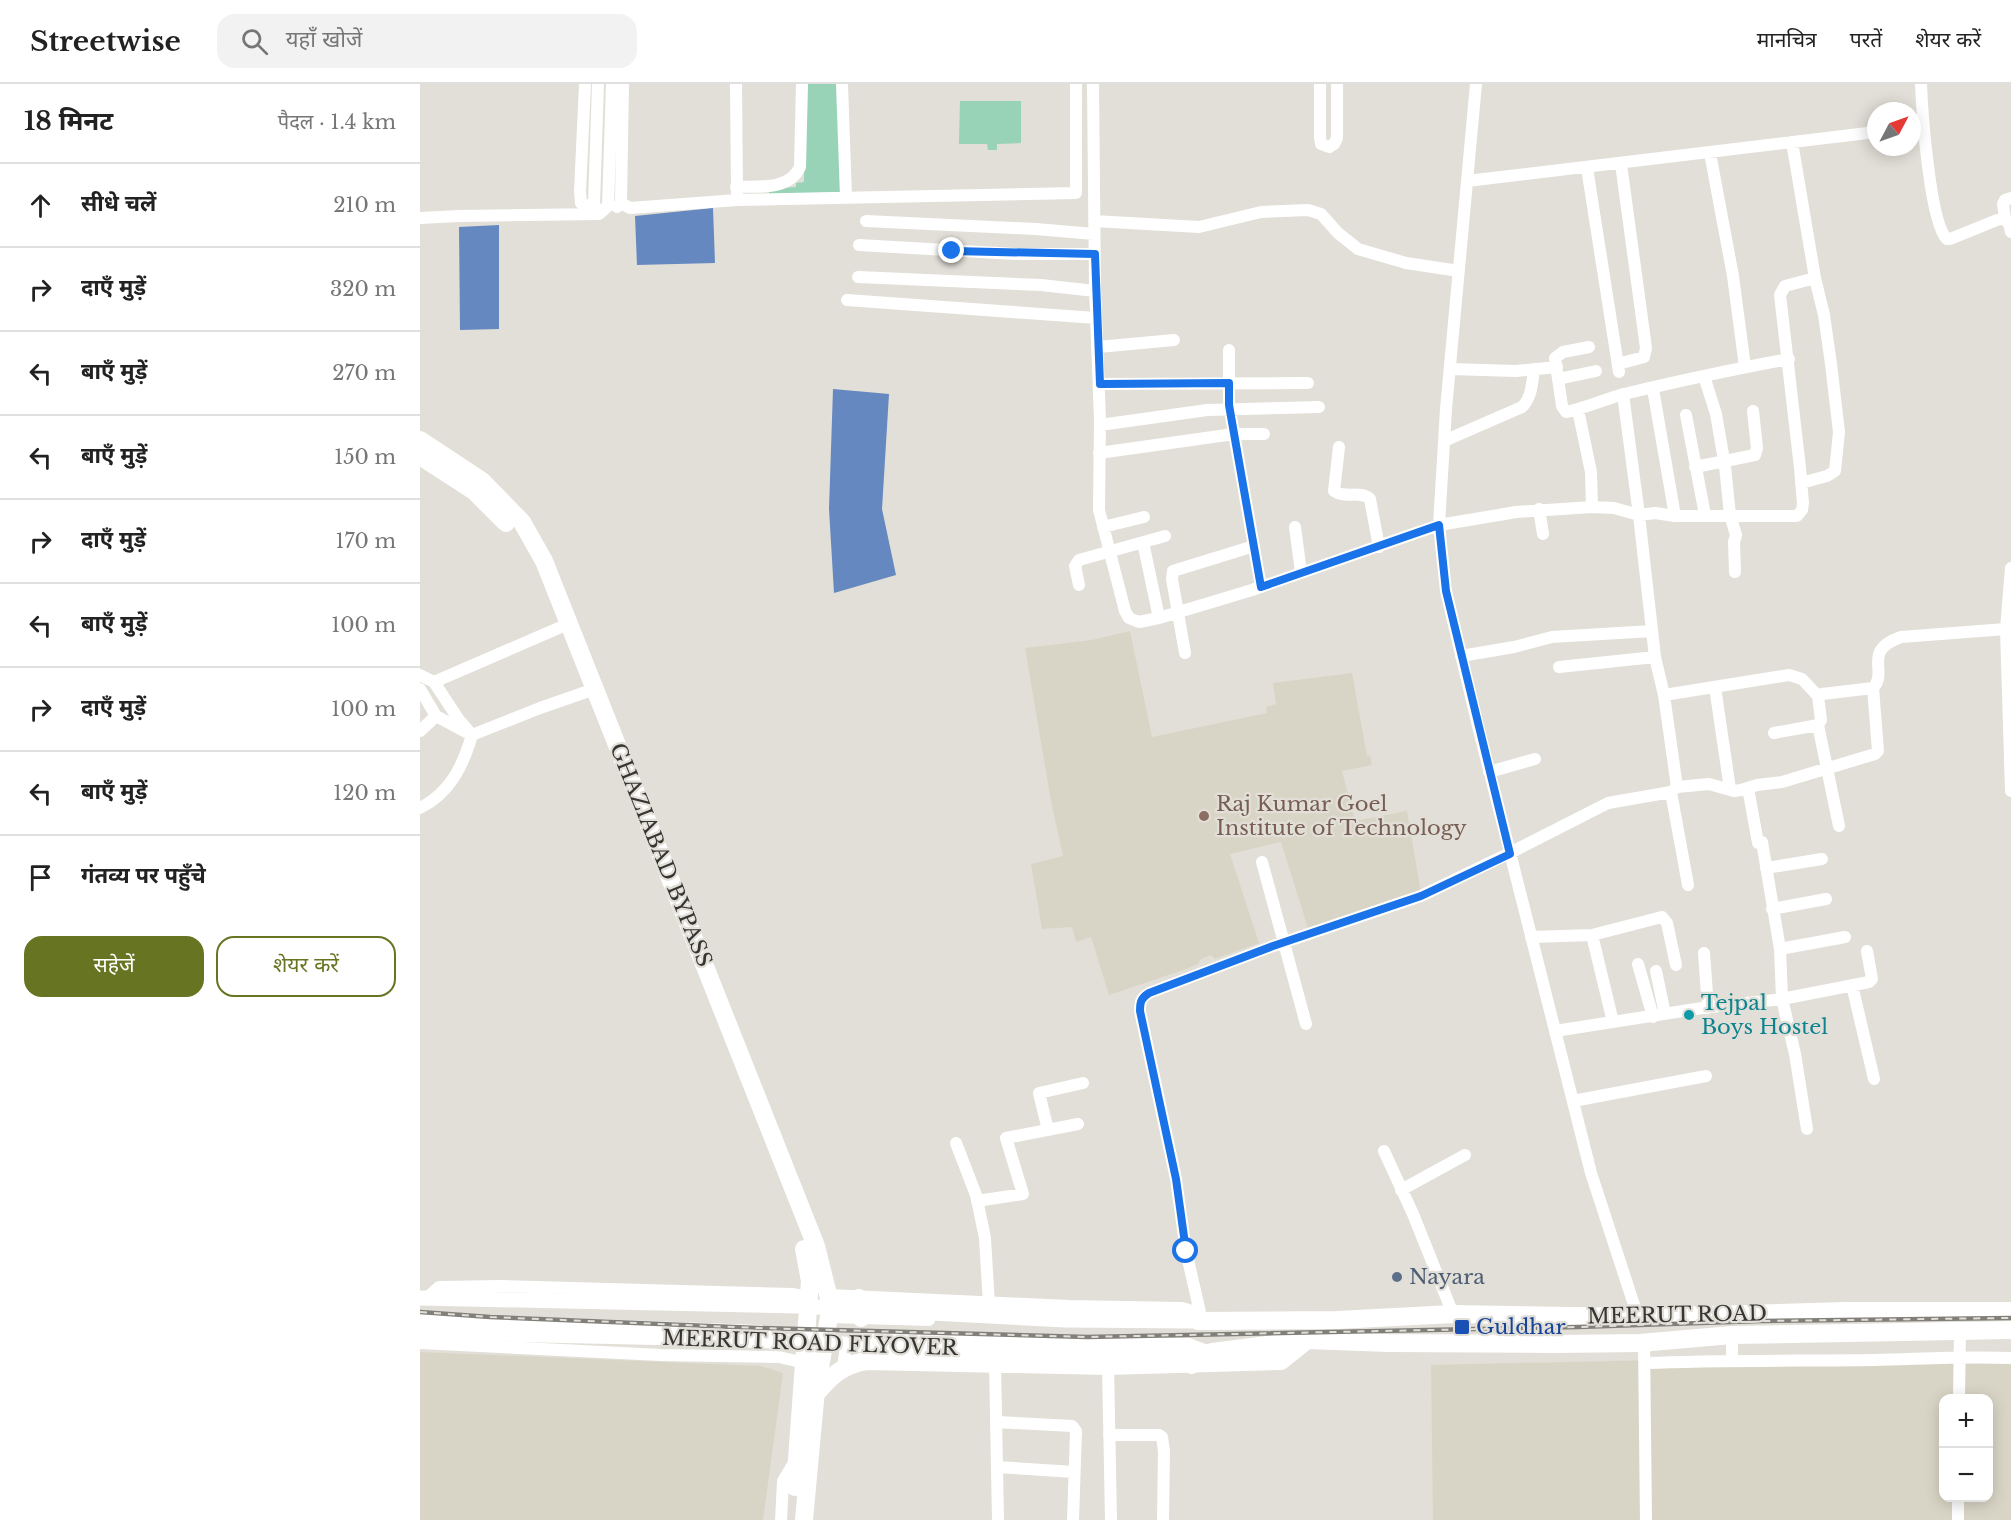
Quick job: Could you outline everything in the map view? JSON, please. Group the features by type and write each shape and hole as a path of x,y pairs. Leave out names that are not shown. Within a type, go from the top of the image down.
{"highway":[{"name":"GHAZIABAD BYPASS","path":"420,440 482,481 522,522 544,561 805,1250 809,1268 809,1297 803,1463"},
{"name":"GHAZIABAD BYPASS","path":"420,456 474,491 511,527 539,571 586,692 610,740 816,1246 829,1298 829,1317 803,1463"},
{"path":"829,1298 1182,1311 1192,1314 1200,1321"},
{"path":"859,1298 861,1318"},
{"name":"MEERUT ROAD","path":"1200,1321 1305,1320 1453,1314 1638,1317 1845,1311 2011,1311"},
{"path":"815,1395 832,1375 843,1368 866,1361 1108,1366 1281,1361 1306,1340 1305,1320"},
{"name":"MEERUT ROAD","path":"1212,1352 1306,1340 1475,1344 1644,1342 1732,1335 2011,1330"},
{"path":"1192,1365 1212,1352"},
{"path":"792,1520 800,1495 803,1463"},
{"path":"800,1495 804,1520"}],"main road":[{"name":"MEERUT ROAD FLYOVER","path":"424,1298 797,1306 1065,1320 1200,1321"},
{"name":"MEERUT ROAD FLYOVER","path":"420,1329 426,1332 454,1334 725,1339 888,1346 1167,1353 1212,1352"}],"street":[{"path":"585,84 581,202 601,211"},
{"path":"598,84 594,204 601,211"},
{"path":"601,211 609,173 612,84"},
{"path":"420,218 615,209 621,203 623,84"},
{"path":"736,84 737,200"},
{"path":"736,187 783,184 797,174 800,167 802,84"},
{"path":"842,84 846,197"},
{"path":"621,203 630,208 737,200 1076,193 1076,84"},
{"path":"1093,84 1095,291 1100,384 1098,496 1103,526 1125,611 1129,618 1138,622 1159,618 1261,587 1439,525 1539,509 1592,507 1614,508 1640,515 1655,513 1675,516 1797,516 1802,510 1801,483 1789,359 1780,295 1782,290 1791,284 1815,278"},
{"path":"1320,84 1320,137 1322,144 1329,147 1334,144 1336,138 1337,84"},
{"path":"1476,84 1450,369 1439,525 1446,591 1489,772 1591,1173 1638,1317"},
{"path":"1919,102 1921,84"},
{"path":"1467,182 1867,133"},
{"path":"1792,142 1815,278 1824,315 1839,444 1837,466 1832,474 1801,483"},
{"path":"1921,145 1938,224 1944,238 1957,237 1996,219 2005,219"},
{"path":"1710,153 1733,276 1745,367"},
{"path":"1587,168 1618,368 1644,357 1646,348 1621,164"},
{"path":"2011,198 2005,200 2003,204 2005,219 2011,232"},
{"path":"1094,221 1199,226 1261,212 1308,210 1321,214 1343,238 1358,249 1407,263 1459,271"},
{"path":"866,221 1094,234"},
{"path":"859,245 1015,254 1095,254"},
{"path":"858,277 1041,285 1095,291"},
{"path":"847,300 1096,318"},
{"path":"1098,346 1174,340"},
{"path":"1589,347 1563,352 1555,358 1562,406 1566,411 1578,410 1623,394 1704,375 1789,359"},
{"path":"1229,350 1230,408 1261,587"},
{"path":"1450,369 1516,371 1534,369 1557,373 1596,371"},
{"path":"1444,441 1522,407 1531,393 1534,369"},
{"path":"1704,375 1716,414 1730,515 1736,535 1734,542 1735,572"},
{"path":"1100,384 1308,383"},
{"path":"1653,388 1675,516"},
{"path":"1623,394 1640,515 1655,657 1664,695 1674,789 1688,885"},
{"path":"1100,425 1230,408 1319,407"},
{"path":"1578,410 1591,472 1592,507"},
{"path":"1695,467 1752,457 1757,452 1753,411"},
{"path":"1686,415 1705,515"},
{"path":"1099,453 1234,434 1264,434"},
{"path":"1340,447 1334,491 1340,494 1364,494 1370,499 1379,547"},
{"path":"1539,509 1543,534"},
{"path":"1103,526 1144,517"},
{"path":"1294,527 1301,572"},
{"path":"1079,585 1075,566 1077,561 1109,550 1165,536"},
{"path":"1143,542 1159,618"},
{"path":"1185,653 1172,579 1173,571 1218,559 1254,546"},
{"path":"2011,568 2006,629 2011,791"},
{"path":"434,682 561,627"},
{"path":"829,1317 1111,1326 1190,1326 1200,1321 1186,1251 1176,1179 1140,1011 1140,1003 1149,993 1284,942 1421,896 1510,854 1608,803 1710,784 1737,791 1748,789 1756,785 1782,782 1828,769 1878,751 1873,688 1877,682 1877,658 1880,651 1891,640 1901,637 2006,629"},
{"path":"1461,657 1514,647 1552,636 1652,631"},
{"path":"1559,667 1655,657"},
{"path":"420,675 434,682 459,720 472,735"},
{"path":"1664,695 1789,675 1802,679 1818,696 1821,720 1818,725 1839,826"},
{"path":"1715,687 1730,789"},
{"path":"1818,696 1873,688"},
{"path":"420,689 436,716 472,735 586,692"},
{"path":"420,731 436,716"},
{"path":"1774,733 1818,725"},
{"path":"420,808 440,796 448,786 466,756 472,735"},
{"path":"1489,772 1535,759"},
{"path":"1748,789 1766,868 1780,950 1782,999 1795,1054 1807,1129"},
{"path":"1766,868 1822,860"},
{"path":"1262,862 1306,1024"},
{"path":"1772,909 1826,899"},
{"path":"1531,937 1592,935 1662,917 1667,923 1676,965"},
{"path":"1592,935 1613,1022"},
{"path":"1780,950 1845,937"},
{"path":"1556,1031 1782,999 1852,986 1871,981 1867,951"},
{"path":"1704,953 1708,1008"},
{"path":"1638,964 1659,1015"},
{"path":"1656,971 1659,1015"},
{"path":"1852,986 1874,1079"},
{"path":"1573,1101 1706,1077"},
{"path":"1048,1130 1039,1093 1083,1083"},
{"path":"977,1201 1023,1194 1006,1138 1078,1124"},
{"path":"956,1143 977,1201 986,1251 989,1305"},
{"path":"1384,1151 1431,1256 1453,1314"},
{"path":"1401,1190 1465,1155"},
{"path":"424,1298 439,1287 490,1286 792,1294 809,1297"},
{"path":"420,1319 760,1331 771,1337 779,1357"},
{"path":"1959,1394 1960,1331"},
{"path":"1732,1335 1732,1360"},
{"path":"843,1368 849,1341 861,1337 1189,1344 1212,1352"},
{"path":"1644,1342 1646,1520"},
{"path":"420,1343 661,1355 779,1357 805,1363"},
{"path":"1645,1363 1732,1360 1909,1360 1960,1356 2011,1358"},
{"path":"995,1364 999,1520"},
{"path":"1108,1366 1110,1520"},
{"path":"997,1422 1072,1426 1076,1431 1072,1520"},
{"path":"1109,1435 1159,1435 1162,1437 1164,1450 1163,1520"},
{"path":"781,1520 783,1481 803,1463 813,1495 811,1520"},
{"path":"998,1467 1074,1472"},
{"path":"1958,1502 1958,1520"}],"shaded area":[{"name":"Raj Kumar Goel Institute of Technology","path":"1130,631 1152,737 1267,713 1266,707 1276,704 1273,683 1352,673 1367,756 1370,755 1372,765 1342,771 1355,821 1407,811 1421,893 1308,928 1281,842 1230,854 1259,943 1215,959 1211,955 1189,968 1109,995 1091,937 1076,942 1072,927 1042,929 1031,864 1063,856 1051,801 1025,648 1092,640"},
{"path":"420,1352 761,1366 783,1373 763,1520 420,1520"},
{"path":"2011,1352 2011,1520 1433,1520 1431,1365"}],"green space":[{"path":"804,84 840,84 844,192 769,194 769,189 796,187 796,183 804,182"},
{"path":"960,101 1021,101 1021,143 997,144 997,150 988,150 987,144 959,144"}],"water":[{"path":"713,208 715,263 637,265 635,216"},
{"path":"499,225 499,329 460,330 459,227"},
{"path":"833,389 889,394 882,509 896,575 834,593 829,509"}],"railway":[{"path":"420,1312 758,1328 1087,1337 1761,1321 2011,1318"}],"place":[{"name":"Raj Kumar Goel Institute of Technology","path":"1204,816"},
{"name":"Tejpal Boys Hostel","path":"1689,1015"},
{"name":"Nayara","path":"1397,1277"},
{"name":"Guldhar","path":"1462,1327"}],"route":[{"path":"952,251 1095,254 1100,384 1229,383 1229,405 1261,587 1439,525 1446,591 1510,854 1421,896 1273,946 1149,993 1144,997 1140,1003 1140,1011 1176,1179 1186,1251"}]}
